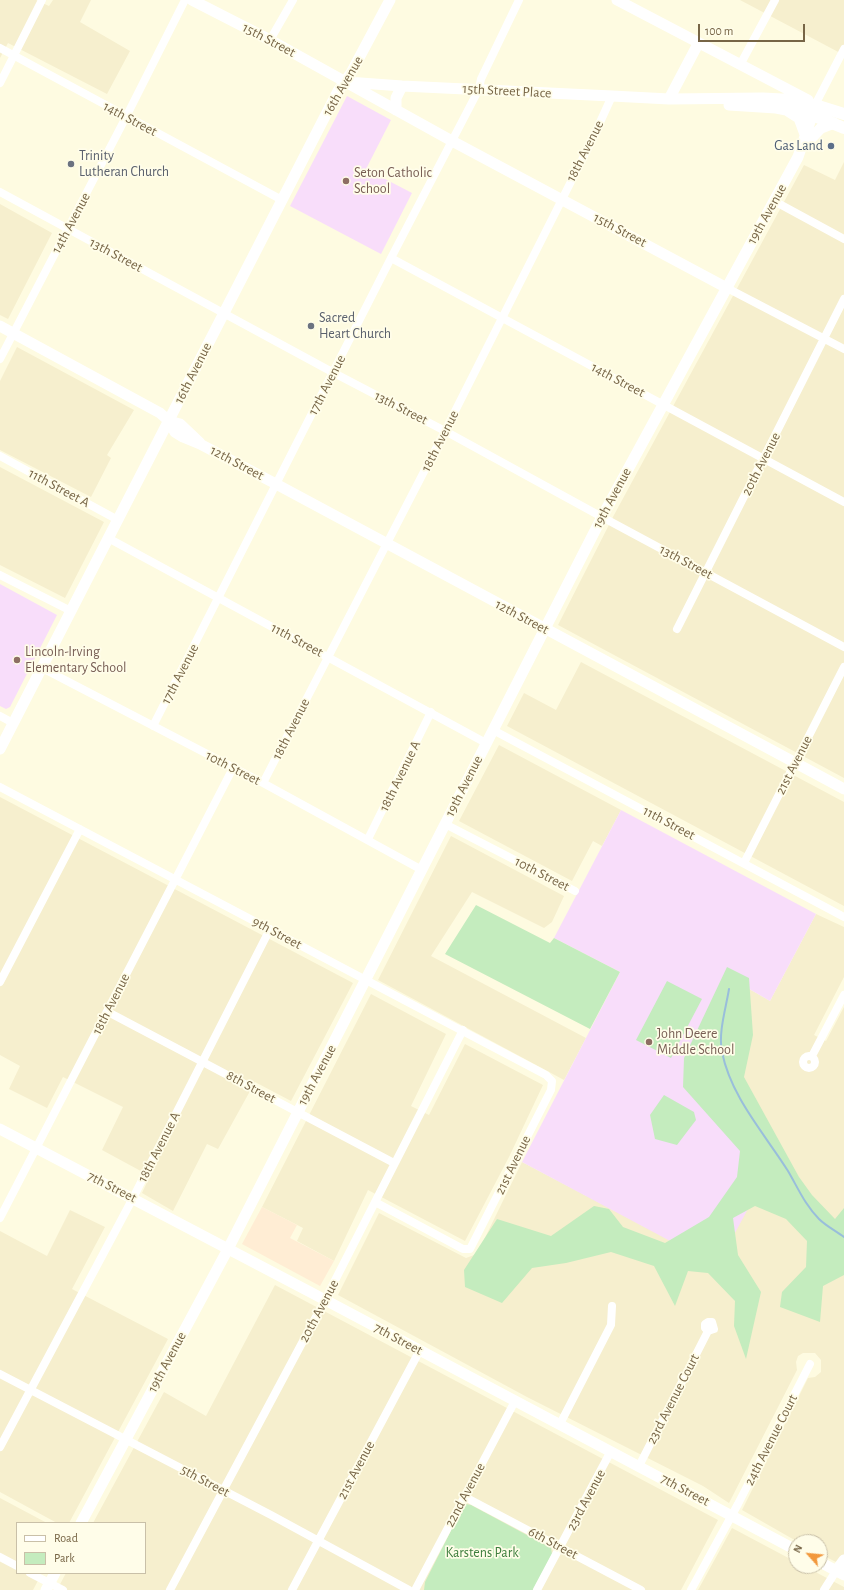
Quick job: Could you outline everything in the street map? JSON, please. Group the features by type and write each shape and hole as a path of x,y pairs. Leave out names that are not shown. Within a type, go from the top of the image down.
{"main road":[{"path":"814,110 844,114"},
{"name":"15th Street Place","path":"814,110 839,125"}],"street":[{"path":"0,83 42,0"},
{"name":"14th Avenue","path":"0,359 126,117 184,0"},
{"name":"15th Street","path":"192,0 270,40 452,141 844,350"},
{"path":"270,40 293,0"},
{"name":"17th Avenue","path":"153,726 334,373 391,258 479,89 481,79 519,0"},
{"path":"740,65 775,0"},
{"name":"16th Avenue","path":"0,749 338,91 351,73 386,1"},
{"path":"623,2 698,44 740,65 814,110"},
{"path":"669,98 698,44"},
{"name":"14th Street","path":"0,48 282,200"},
{"name":"19th Avenue","path":"82,1522 228,1249 602,517 801,149 814,110 844,49"},
{"name":"15th Street Place","path":"345,81 402,86 612,96 782,99 814,110"},
{"path":"396,110 396,98 402,86"},
{"name":"18th Avenue","path":"263,783 446,430 501,318 591,142 612,96"},
{"name":"15th Street Place","path":"669,98 682,103 814,110"},
{"path":"784,109 799,118 806,137"},
{"path":"801,149 821,128 839,125"},
{"name":"13th Street","path":"0,192 334,373 446,430 602,517 844,647"},
{"path":"774,201 844,239"},
{"name":"14th Street","path":"391,258 844,502"},
{"name":"20th Avenue","path":"677,629 844,299"},
{"name":"12th Street","path":"0,326 160,413 169,421 175,432 192,442 200,444 276,484 544,630 844,789"},
{"name":"11th Street A","path":"0,456 118,520"},
{"name":"11th Street","path":"108,538 486,743"},
{"path":"0,575 71,612"},
{"name":"21st Avenue","path":"744,863 844,667"},
{"name":"10th Street","path":"42,668 263,783 422,870"},
{"name":"18th Avenue A","path":"368,840 431,712"},
{"path":"0,716 14,723"},
{"name":"11th Street","path":"493,730 844,917"},
{"name":"18th Avenue","path":"0,1218 233,768"},
{"name":"9th Street","path":"0,786 462,1030 546,1075 552,1081"},
{"name":"10th Street","path":"445,824 575,891"},
{"path":"0,982 80,829"},
{"name":"18th Avenue A","path":"0,1447 133,1198 270,929"},
{"path":"812,1056 844,996"},
{"name":"8th Street","path":"108,1012 394,1163"},
{"name":"20th Avenue","path":"170,1590 325,1300 462,1030"},
{"name":"21st Avenue","path":"375,1202 463,1249 470,1249 550,1090 552,1081"},
{"name":"7th Street","path":"0,1130 133,1198 788,1546"},
{"path":"560,1424 611,1325 612,1306"},
{"name":"23rd Avenue Court","path":"639,1466 708,1331"},
{"name":"21st Avenue","path":"292,1590 420,1350"},
{"name":"24th Avenue Court","path":"691,1590 732,1515 810,1364"},
{"name":"5th Street","path":"0,1374 409,1590"},
{"name":"22nd Avenue","path":"415,1590 515,1401"},
{"name":"23rd Avenue","path":"537,1590 611,1451"},
{"name":"6th Street","path":"464,1497 641,1590"},
{"path":"0,1557 16,1565"},
{"path":"824,1590 840,1573 844,1560"},
{"path":"828,1566 840,1573"},
{"path":"31,1574 48,1587 63,1590"},
{"path":"48,1587 54,1574"}],"shaded area":[{"path":"0,0 36,0 49,6 53,0 91,0 80,22 130,51 107,94 8,43 0,58"},
{"path":"740,0 844,0 844,55"},
{"name":"Seton Catholic School","path":"347,96 391,120 366,169 412,193 381,254 290,206"},
{"path":"844,162 844,778 558,625 614,515 804,165 835,180"},
{"path":"0,204 52,233 8,319 0,315"},
{"path":"17,347 134,410 107,455 111,458 91,497 0,450 0,381"},
{"path":"0,467 104,522 65,598 0,565"},
{"name":"Lincoln-Irving Elementary School","path":"0,584 57,615 10,707 6,709 0,706"},
{"path":"581,662 844,802 844,906 507,726 524,693 556,710"},
{"path":"499,745 621,810 602,846 593,841 572,881 459,821"},
{"path":"0,797 353,983 291,1101 255,1082 218,1149 207,1144 173,1211 142,1193 150,1176 102,1150 123,1107 63,1077 47,1108 9,1089 20,1066 0,1055"},
{"name":"John Deere Middle School","path":"621,810 816,914 770,1001 725,975 714,1046 774,1161 717,1266 522,1162 620,972 554,938"},
{"path":"451,836 564,896 552,922 544,928 472,892 431,956 586,1038 564,1080 378,980"},
{"path":"816,914 844,927 844,977 814,1035 826,1041 844,1007 844,1566 828,1558 828,1534 788,1534 788,1536 742,1510 808,1378 815,1377 821,1372 821,1360 815,1353 803,1353 798,1356 796,1362 797,1370 729,1503 703,1486 527,1397 338,1295 379,1213 466,1258 477,1254 522,1162 697,1254 729,1091 725,975 770,1001"},
{"path":"371,994 446,1034 411,1106 429,1115 465,1044 543,1085 509,1157 465,1241 368,1190 334,1261 297,1241 303,1228 262,1207"},
{"path":"262,1207 297,1225 290,1238 334,1261 320,1286 242,1244"},
{"path":"70,1210 105,1227 72,1289 168,1339 70,1522 55,1522 0,1492 0,1231 47,1256"},
{"path":"275,1285 718,1520 681,1590 57,1590 65,1574 146,1574 146,1522 94,1522 164,1392 206,1416"},
{"path":"0,1498 45,1522 16,1522 16,1574 41,1574 33,1590 0,1590"},
{"path":"732,1528 788,1558 788,1574 819,1574 844,1587 844,1590 698,1590"}],"green space":[{"path":"476,905 550,943 554,938 620,972 590,1029 445,954"},
{"path":"727,967 749,978 753,1035 744,1077 799,1177 812,1195 835,1219 844,1208 844,1275 823,1286 820,1322 780,1307 782,1292 806,1267 807,1241 786,1219 755,1206 733,1218 738,1255 761,1292 746,1359 734,1326 735,1301 708,1273 688,1271 675,1306 654,1266 611,1252 566,1263 532,1268 502,1303 465,1287 464,1270 497,1219 551,1236 594,1206 609,1209 623,1227 665,1243 709,1217 737,1177 740,1151 683,1087 684,1058"},
{"path":"667,981 702,999 671,1058 636,1040"},
{"path":"664,1095 694,1112 696,1120 677,1145 655,1139 650,1115"},
{"name":"Karstens Park","path":"466,1504 471,1505 551,1548 552,1554 533,1590 424,1590 425,1582"}],"waterway":[{"path":"729,989 723,1020 721,1045 726,1068 733,1084 749,1114 788,1171 814,1214 822,1222 844,1237"}],"place":[{"name":"Gas Land","path":"831,146"},
{"name":"Trinity Lutheran Church","path":"71,164"},
{"name":"Seton Catholic School","path":"346,181"},
{"name":"Sacred Heart Church","path":"311,326"},
{"name":"Lincoln-Irving Elementary School","path":"17,660"},
{"name":"John Deere Middle School","path":"649,1042"}]}
